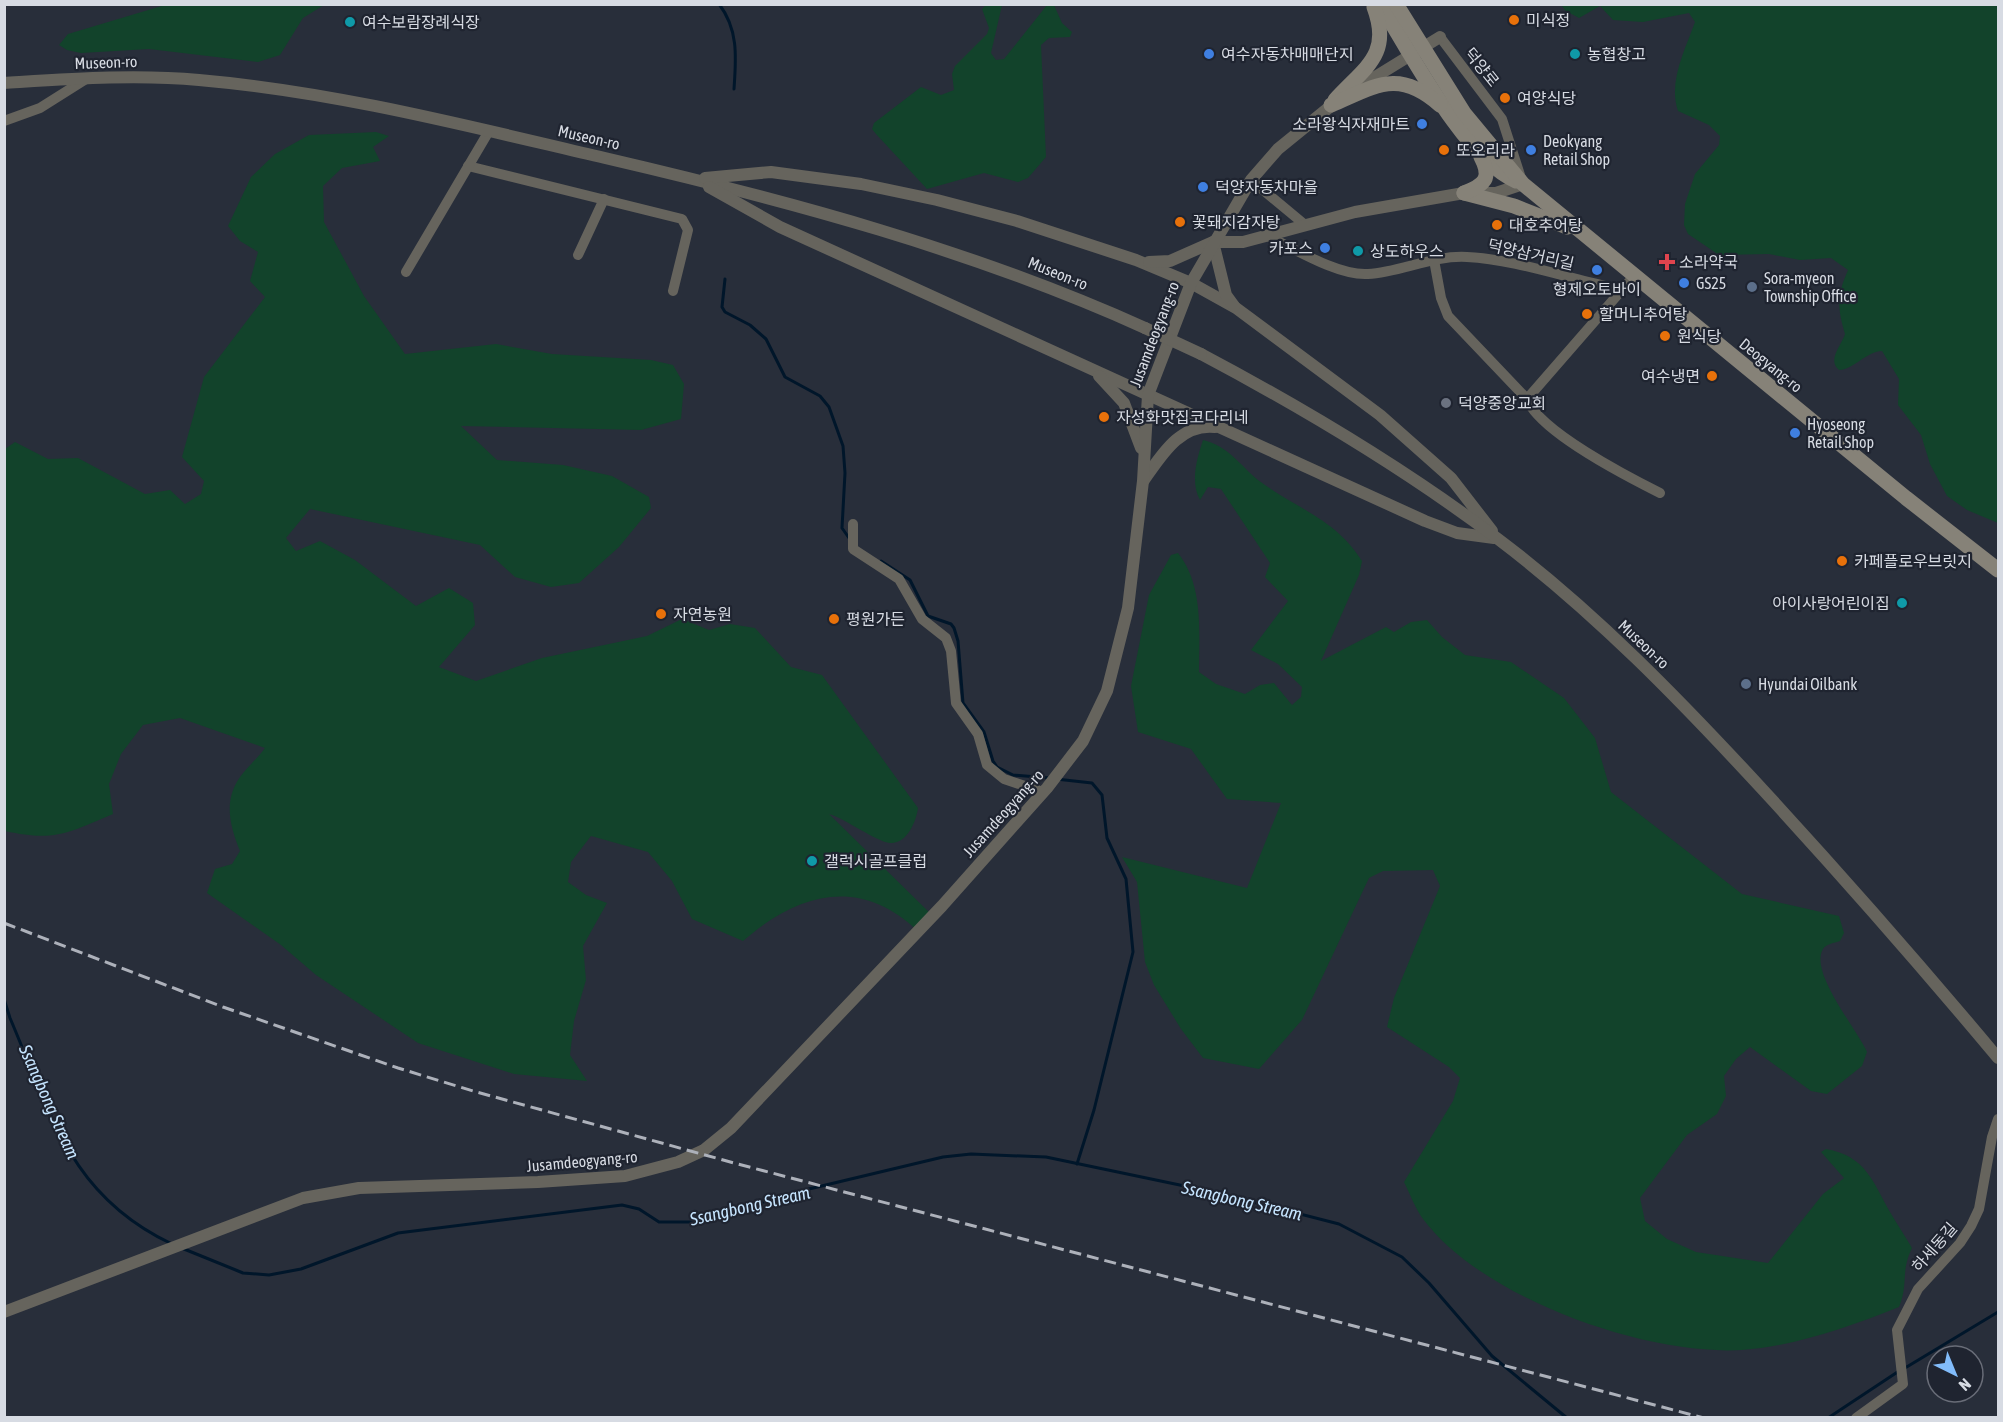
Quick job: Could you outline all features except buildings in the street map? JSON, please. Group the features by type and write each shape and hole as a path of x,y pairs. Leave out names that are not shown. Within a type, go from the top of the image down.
{"main road":[{"path":"1331,105 1379,48 1382,32 1373,4"},
{"name":"Deogyang-ro","path":"1380,4 1468,119 1523,184 1906,498 1998,570"},
{"name":"Deogyang-ro","path":"1396,4 1450,114 1480,155 1504,175 1523,184"},
{"path":"1331,105 1375,87 1400,82 1419,89 1450,114"},
{"path":"1464,193 1482,186 1487,180 1487,170 1480,155"},
{"path":"1464,193 1514,206 1582,233"}],"street":[{"name":"Jusamdeogyang-ro","path":"4,1312 267,1210 333,1191 625,1176 662,1168 693,1156 723,1135 758,1102 924,925 1060,773 1095,720 1118,656 1128,608 1143,481 1148,395 1191,283 1251,180 1278,149 1331,105 1440,37"},
{"name":"덕양로","path":"1440,37 1497,111 1507,128 1523,184"},
{"name":"Museon-ro","path":"4,83 165,78 249,85 351,101 489,131 824,212 950,250 1070,295 1201,354 1286,398 1367,447 1498,539 1598,623 1684,705 1822,855 1998,1058"},
{"path":"4,121 40,108 86,79"},
{"path":"406,272 489,131"},
{"path":"468,166 679,217 686,223 688,230 673,291"},
{"path":"694,179 771,172 861,184 1017,221 1136,260 1191,283 1236,308 1380,415 1429,457 1464,493 1498,539"},
{"path":"694,179 780,227 1441,528 1498,539"},
{"path":"1251,180 1304,224"},
{"path":"1136,260 1155,263 1170,261 1213,242 1239,243 1355,212 1464,193 1496,194 1523,184"},
{"path":"578,255 604,199"},
{"name":"덕양삼거리길","path":"1266,236 1325,263 1360,274 1464,256 1605,286 1620,293"},
{"path":"1213,242 1226,295 1236,308"},
{"path":"1434,260 1441,298 1448,316 1527,399 1537,415 1594,459 1659,493"},
{"path":"1527,399 1634,276"},
{"path":"1092,369 1124,403 1144,454"},
{"path":"1143,481 1164,451 1178,438 1200,428 1221,428"},
{"path":"853,524 852,547 857,553 899,579 922,619 946,638 951,651 956,703 978,734 987,765 1004,779 1045,790"},
{"name":"하세동길","path":"1856,1418 1904,1382 1895,1335 1913,1296 1960,1243 1975,1217 1998,1119"}],"green space":[{"path":"165,5 324,5 303,18 280,55 258,62 149,49 81,53 67,50 59,45 68,34"},
{"path":"986,5 1002,5 991,53 996,60 1004,59 1047,5 1054,5 1062,23 1072,32 1070,37 1049,38 1041,45 1046,157 1028,178 1018,182 984,173 927,189 872,129 874,123 921,87 941,95 954,90 952,74 955,66 987,34 989,28 982,9"},
{"path":"1561,5 1998,5 1998,523 1967,510 1947,496 1930,464 1921,435 1898,405 1899,379 1882,351 1870,354 1845,369 1839,370 1836,366 1834,362 1836,353 1845,334 1839,301 1848,270 1831,258 1800,260 1769,254 1719,255 1688,234 1684,225 1685,204 1695,174 1719,145 1720,136 1709,125 1678,111 1675,100 1676,77 1695,22 1689,13 1643,22 1613,20 1600,6 1579,18 1566,11"},
{"path":"376,132 389,136 373,147 380,161 342,168 323,186 324,222 364,296 405,354 496,344 552,354 651,360 673,365 684,384 681,419 641,430 461,426 497,460 563,465 612,476 649,497 651,508 619,547 579,583 551,587 515,577 480,545 310,509 286,538 296,551 320,541 355,560 416,606 449,588 473,603 475,625 439,667 476,681 542,658 647,636 682,619 709,630 730,624 755,628 791,667 822,675 918,808 913,825 906,836 890,843 877,839 829,814 933,916 918,931 896,914 874,902 852,897 830,897 808,902 786,911 764,924 743,941 692,919 672,881 648,852 591,836 571,862 568,882 586,895 607,903 583,946 586,980 574,1021 570,1055 587,1081 514,1074 418,1043 316,975 281,945 207,893 215,869 232,864 240,851 231,823 231,795 240,777 265,748 180,718 143,725 121,754 109,784 113,814 60,834 36,836 5,831 5,449 15,442 48,459 78,458 145,494 170,490 185,504 201,494 204,481 182,457 204,377 265,297 250,281 258,252 240,241 228,226 251,177 275,154 309,135"},
{"path":"1203,440 1226,451 1258,480 1327,524 1340,534 1362,561 1359,575 1321,661 1386,627 1394,632 1411,622 1427,620 1442,637 1465,655 1511,662 1564,698 1595,738 1611,792 1742,894 1839,916 1844,933 1840,941 1824,947 1820,959 1828,986 1867,1052 1862,1066 1827,1094 1811,1091 1750,1047 1736,1059 1724,1076 1726,1096 1717,1114 1687,1135 1640,1198 1645,1221 1667,1239 1696,1252 1768,1263 1823,1194 1844,1178 1821,1152 1826,1149 1840,1152 1867,1172 1912,1248 1906,1264 1904,1291 1899,1307 1802,1340 1742,1350 1703,1349 1660,1343 1614,1332 1568,1316 1524,1297 1484,1274 1450,1248 1423,1219 1404,1182 1453,1101 1460,1078 1449,1067 1387,1027 1394,998 1440,886 1433,870 1383,871 1369,878 1302,1020 1259,1069 1203,1058 1181,1029 1154,985 1145,962 1137,882 1122,857 1247,888 1281,803 1227,799 1191,749 1138,732 1131,686 1149,595 1171,555 1178,553 1192,580 1196,595 1199,625 1199,672 1216,684 1245,694 1260,685 1274,683 1292,705 1301,697 1302,687 1278,664 1251,650 1288,601 1265,577 1270,563 1221,489 1208,487 1200,500 1195,478"}],"waterway":[{"path":"719,4 730,24 735,45 734,89"},
{"path":"725,279 722,307 725,312 750,325 766,339 785,377 820,396 829,407 843,446 845,473 842,528 849,538"},
{"path":"881,561 910,580 928,616 951,624 954,628 958,641 963,703 984,732 997,767 1013,775 1050,778"},
{"path":"1056,779 1092,783 1102,795 1107,838 1126,879 1133,952 1094,1110 1077,1164"},
{"name":"Ssangbong Stream","path":"4,999 52,1119 68,1149 87,1177 109,1202 137,1224 172,1244"},
{"name":"Ssangbong Stream","path":"184,1249 243,1273 269,1275 301,1269 398,1233 622,1205 639,1209 659,1222 693,1222 809,1189 943,1157 971,1154 1046,1157 1218,1193 1339,1224 1402,1257 1429,1283 1492,1356 1567,1418"},
{"name":"Ssangbong Stream","path":"1905,1368 1998,1312"},
{"name":"Ssangbong Stream","path":"1828,1418 1899,1371"}],"railway":[{"path":"4,923 223,1007 398,1068 473,1091 734,1163 1704,1418"}],"place":[{"name":"미식정","path":"1514,20"},
{"name":"여수보람장례식장","path":"350,22"},
{"name":"여수자동차매매단지","path":"1209,54"},
{"name":"농협창고","path":"1575,54"},
{"name":"여양식당","path":"1505,98"},
{"name":"소라왕식자재마트","path":"1422,124"},
{"name":"또오리라","path":"1444,150"},
{"name":"Deokyang Retail Shop","path":"1531,150"},
{"name":"덕양자동차마을","path":"1203,187"},
{"name":"꽃돼지감자탕","path":"1180,222"},
{"name":"대호추어탕","path":"1497,225"},
{"name":"카포스","path":"1325,248"},
{"name":"상도하우스","path":"1358,251"},
{"name":"소라약국","path":"1667,262"},
{"name":"형제오토바이","path":"1597,270"},
{"name":"GS25","path":"1684,283"},
{"name":"Sora-myeon Township Office","path":"1752,287"},
{"name":"할머니추어탕","path":"1587,314"},
{"name":"원식당","path":"1665,336"},
{"name":"여수냉면","path":"1712,376"},
{"name":"덕양중앙교회","path":"1446,403"},
{"name":"자성화맛집코다리네","path":"1104,417"},
{"name":"Hyoseong Retail Shop","path":"1795,433"},
{"name":"카페플로우브릿지","path":"1842,561"},
{"name":"아이사랑어린이집","path":"1902,603"},
{"name":"자연농원","path":"661,614"},
{"name":"평원가든","path":"834,619"},
{"name":"Hyundai Oilbank","path":"1746,684"},
{"name":"갤럭시골프클럽","path":"812,861"}]}
